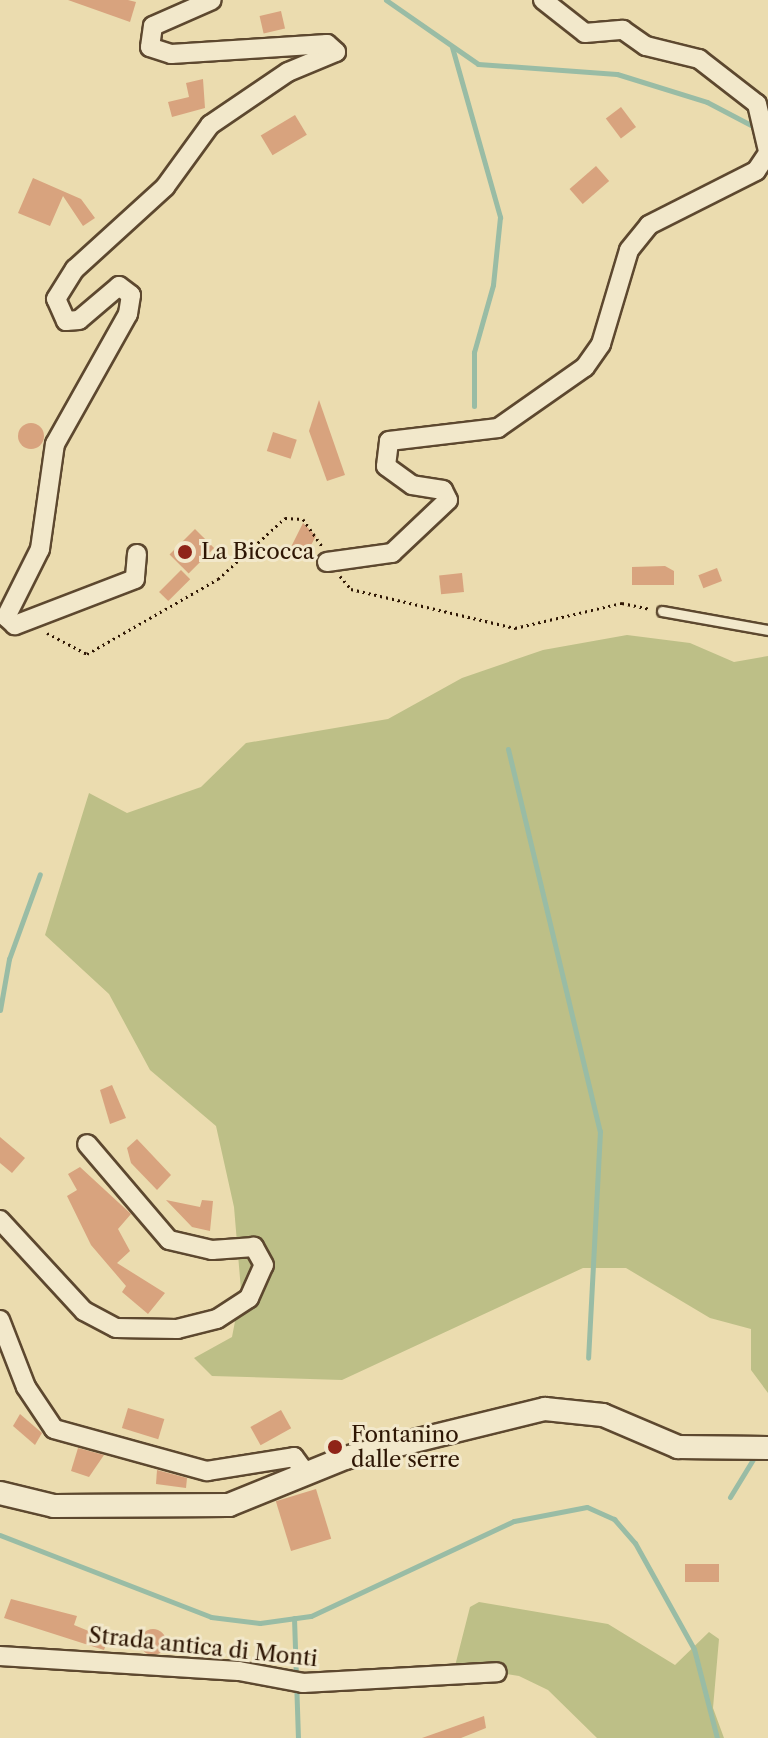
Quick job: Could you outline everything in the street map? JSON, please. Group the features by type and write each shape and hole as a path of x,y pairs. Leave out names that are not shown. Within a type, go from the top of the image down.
{"street":[{"path":"137,554 135,579 15,625 6,617 40,549 55,444 128,314 131,295 119,286 79,320 66,321 56,299 75,269 165,187 210,125 288,72 336,52 327,44 171,54 150,47 153,26 212,0"},
{"path":"327,562 392,553 448,500 443,490 412,485 386,466 389,441 498,428 585,367 601,344 629,250 649,225 756,171 768,152 757,104 699,59 667,54 623,30 585,33 543,0"},
{"path":"0,1220 84,1311 116,1328 177,1329 217,1319 249,1298 264,1265 254,1247 212,1250 169,1240 87,1144"},
{"path":"0,1320 26,1387 54,1429 207,1471 294,1457 307,1475"},
{"path":"0,1493 54,1506 186,1509 229,1505 345,1458 545,1409 603,1415 678,1447 768,1448"},
{"name":"Strada antica di Monti","path":"0,1656 332,1684 497,1672"}],"lane":[{"path":"662,611 768,630"}],"path":[{"path":"39,631 87,654 218,579 285,518 303,519 318,533 327,562 351,589 515,628 622,603 662,611"}],"green space":[{"path":"627,635 690,643 734,662 768,656 768,1393 751,1370 751,1329 710,1318 626,1268 583,1268 342,1380 212,1376 194,1358 232,1337 241,1290 234,1207 216,1126 150,1070 109,994 45,935 89,793 127,813 201,787 246,743 388,719 462,678 543,650"},
{"path":"479,1602 608,1624 675,1665 709,1632 719,1639 713,1708 724,1738 597,1738 548,1690 519,1676 455,1666 470,1607"}],"building":[{"path":"68,0 128,0 136,2 130,22"},
{"path":"281,11 285,29 264,33 260,16"},
{"path":"203,79 205,108 172,117 168,102 189,97 186,83"},
{"path":"621,107 636,127 621,138 606,118"},
{"path":"295,115 307,135 273,155 261,136"},
{"path":"596,166 609,181 583,204 570,189"},
{"path":"33,178 81,199 95,218 83,226 63,196 50,226 18,213"},
{"path":"319,400 345,475 327,481 309,431"},
{"path":"31,423 40,427 44,436 40,445 31,449 22,445 18,436 22,427"},
{"path":"273,432 297,440 291,459 267,451"},
{"path":"303,523 316,536 311,545 290,549"},
{"path":"195,529 214,548 189,574 170,554"},
{"path":"665,566 674,571 674,585 632,585 632,567"},
{"path":"717,568 722,581 703,588 698,575"},
{"path":"181,570 190,579 168,601 159,592"},
{"path":"462,573 464,592 441,594 439,575"},
{"path":"112,1085 126,1118 110,1124 100,1090"},
{"path":"0,1137 25,1158 12,1173 0,1163"},
{"path":"137,1139 171,1175 157,1190 131,1163 127,1148"},
{"path":"80,1167 131,1214 118,1229 130,1251 117,1263 165,1293 148,1314 122,1292 126,1286 91,1245 67,1196 77,1190 68,1174"},
{"path":"166,1200 200,1207 202,1200 213,1201 210,1231 192,1227"},
{"path":"128,1408 164,1419 158,1439 122,1428"},
{"path":"281,1410 291,1428 261,1445 250,1427"},
{"path":"20,1414 42,1433 35,1445 13,1426"},
{"path":"78,1448 104,1455 89,1477 71,1471"},
{"path":"157,1470 187,1478 186,1488 156,1484"},
{"path":"316,1489 331,1539 291,1551 276,1501"},
{"path":"685,1564 719,1564 719,1582 685,1582"},
{"path":"11,1599 77,1616 74,1625 108,1639 104,1650 4,1618"},
{"path":"153,1629 162,1633 166,1642 162,1651 153,1655 144,1651 140,1642 144,1633"},
{"path":"484,1716 486,1728 461,1738 422,1738"}],"waterway":[{"path":"386,0 478,64 617,74 707,102 751,125"},
{"path":"452,47 500,217 493,285 474,352 474,406"},
{"path":"508,749 600,1131 588,1358"},
{"path":"0,1010 9,959 40,874"},
{"path":"730,1497 755,1456"},
{"path":"0,1535 211,1617 260,1623 311,1616 514,1521 587,1507 614,1519 635,1543 694,1649 717,1738"},
{"path":"294,1618 298,1738"}],"place":[{"name":"La Bicocca","path":"185,552"},
{"name":"Fontanino dalle serre","path":"335,1447"}]}
